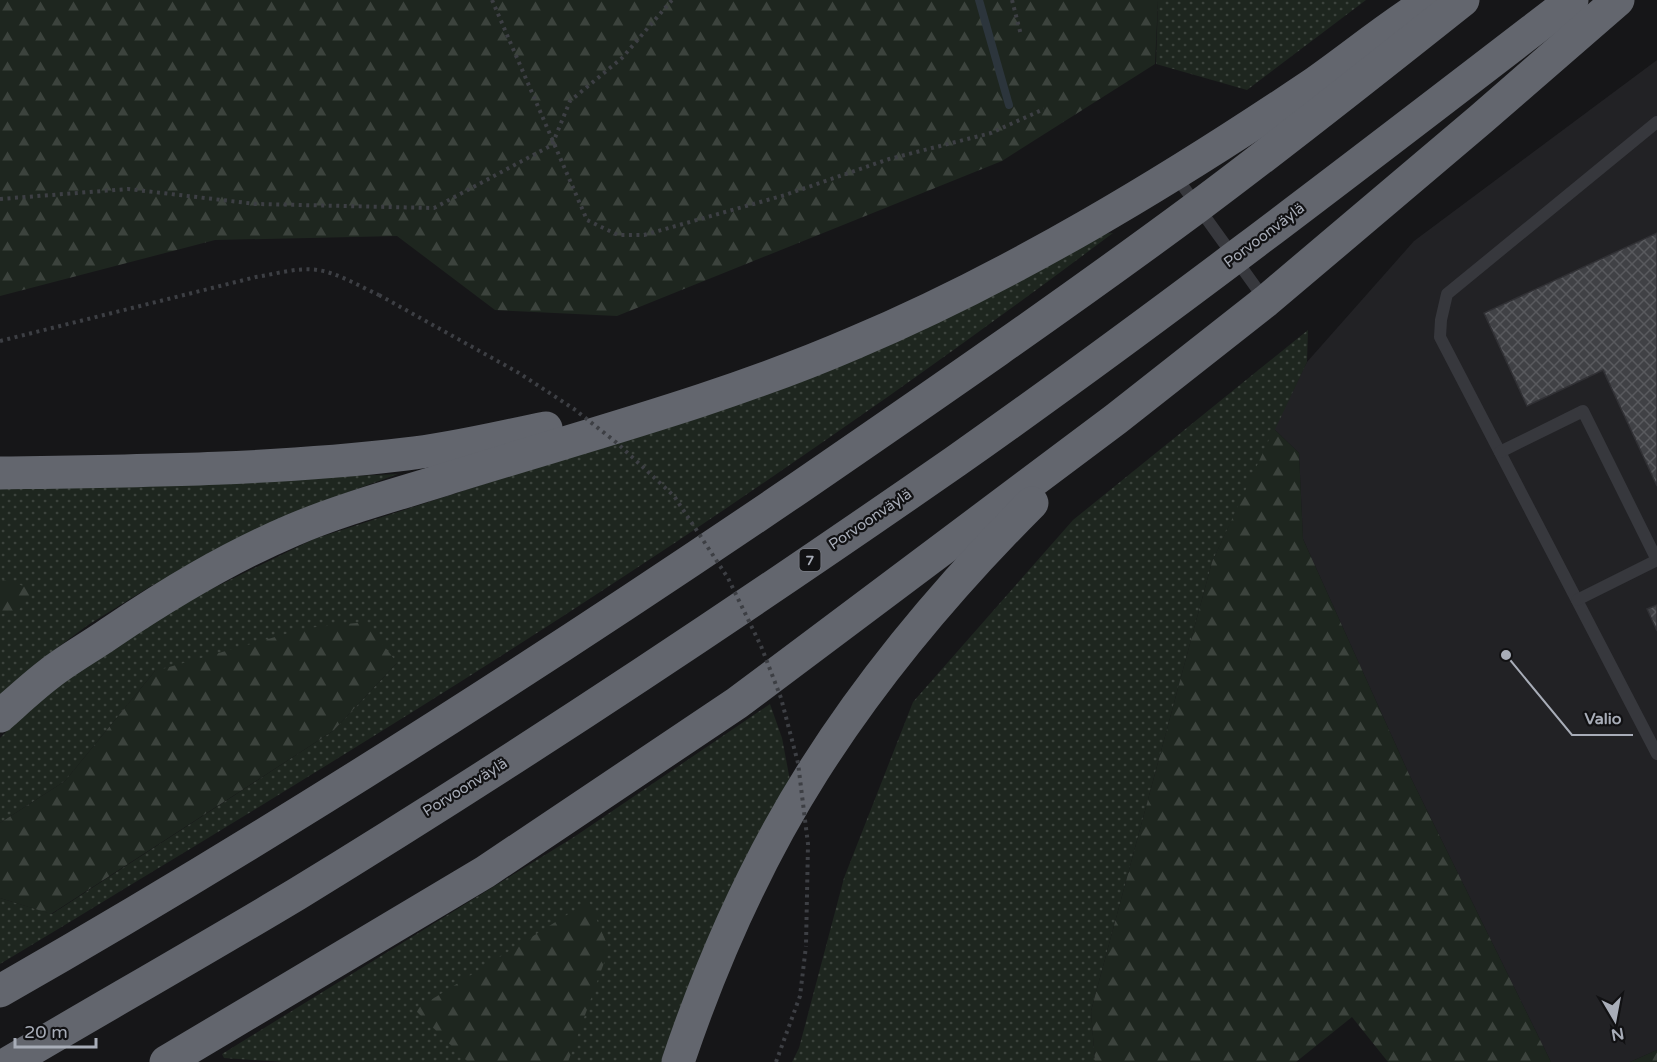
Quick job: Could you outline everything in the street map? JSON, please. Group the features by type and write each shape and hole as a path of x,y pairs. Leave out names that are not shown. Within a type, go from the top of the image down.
{"highway":[{"path":"0,716 50,673 170,593 246,551 297,528 385,498 675,409 794,367 904,322 1032,257 1174,173 1315,83 1401,18 1431,0"},
{"path":"0,991 262,836 668,577 932,397 1198,206 1463,0"},
{"name":"Porvoonväylä","path":"10,1062 296,894 708,630 956,460 1235,258 1572,0"},
{"path":"166,1062 485,873 737,703 1116,420 1266,301 1618,0"},
{"path":"0,473 109,472 230,467 409,454 562,425 670,394 743,384"},
{"path":"678,1062 712,972 742,903 814,770 899,652 988,546 1116,420"}],"lane":[{"path":"1657,123 1448,294 1441,320 1440,337 1657,754"},
{"path":"1174,173 1266,301"},
{"path":"1500,452 1583,411 1657,560 1577,600"}],"path":[{"path":"492,0 587,220 618,235 644,235 785,195 889,159 992,133 1044,109"},
{"path":"0,199 129,189 256,204 434,208 552,145 570,101 622,58 672,0"},
{"path":"1012,0 1021,35"},
{"path":"0,341 256,277 297,270 319,270 379,295 519,373 574,409 617,443 674,496 728,578 761,646 777,688 798,763 808,844 806,946 800,996 776,1062"}],"shaded area":[{"path":"1657,60 1657,1050 1630,1062 1551,1062 1408,772 1303,539 1299,453 1274,429 1307,362 1414,241"}],"green space":[{"path":"0,0 1158,0 1155,64 1002,161 617,316 495,310 397,236 215,240 0,296"},
{"path":"1158,0 1366,0 1247,90 1156,64"},
{"path":"1113,233 872,408 626,575 393,724 0,964 0,898 52,914 333,731 397,663 155,671 65,781 0,823 0,738 39,699 156,616 314,539 776,390 888,346 997,291 1099,234"},
{"path":"1308,330 1307,362 1212,562 1091,1011 1095,1062 792,1062 799,1048 844,878 913,702 1073,520"},
{"path":"1274,429 1299,453 1303,539 1408,772 1551,1062 1388,1062 1352,1017 1296,1062 1095,1062 1091,1011 1212,562"},
{"path":"398,474 302,509 151,586 88,625 38,662 0,695 0,486 178,484"},
{"path":"0,579 34,589 18,611 0,614"},
{"path":"366,622 397,663 333,731 51,914 0,898 0,823 65,781 155,671 307,628"},
{"path":"770,704 782,738 791,786 664,1062 284,1062 224,1058 222,1054 574,837"},
{"path":"589,901 609,949 568,1062 468,1062 415,1010"},
{"path":"1657,1050 1657,1062 1630,1062"}],"building":[{"path":"1657,233 1657,486 1603,370 1527,406 1484,313"},
{"path":"1657,605 1657,631 1647,609"}],"waterway":[{"path":"979,0 1009,105"}],"place":[{"name":"Valio","path":"1506,655"}]}
